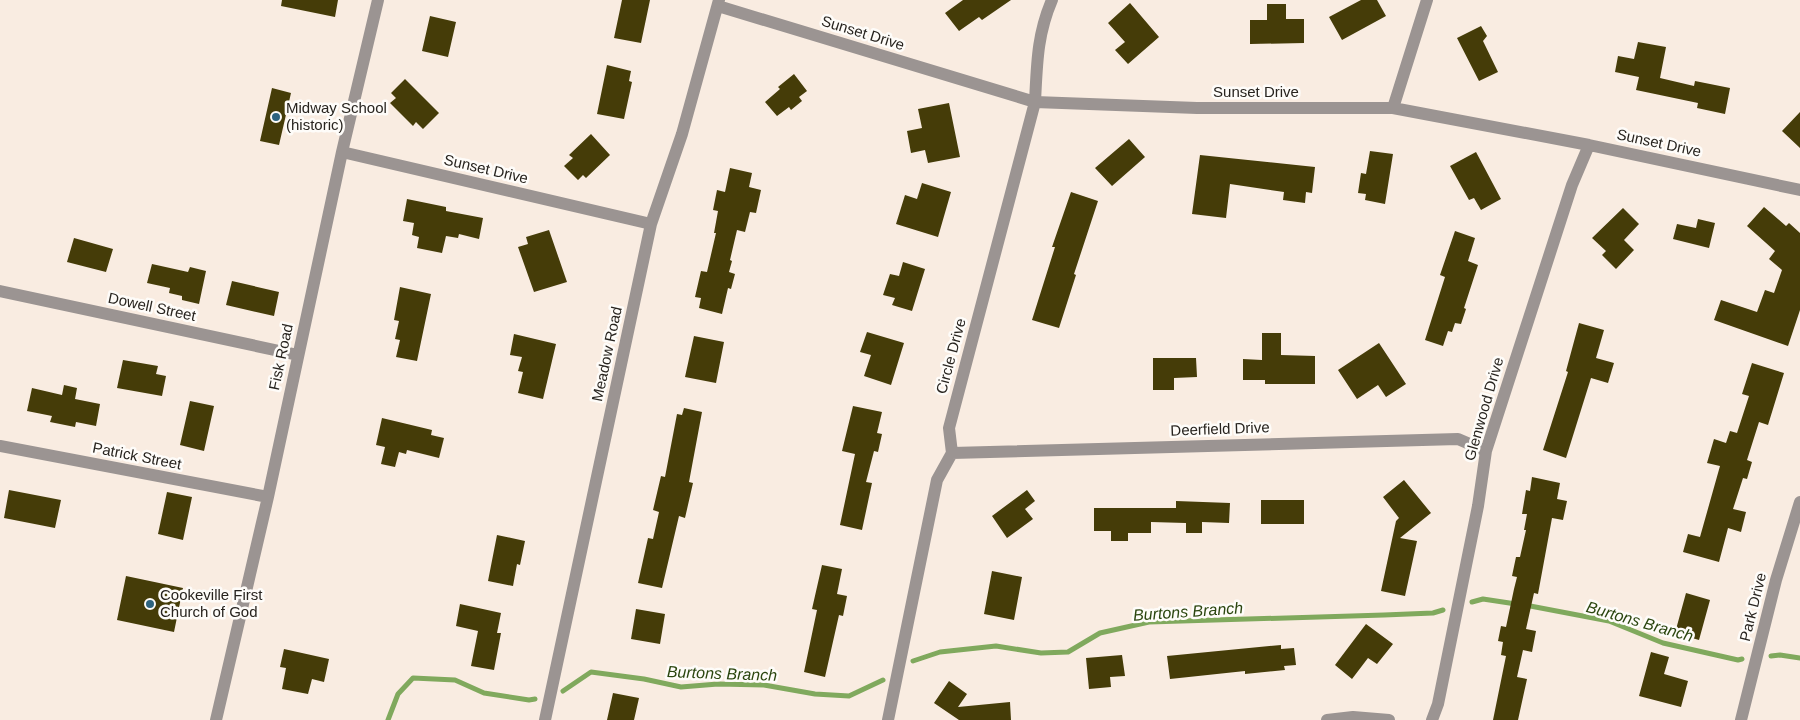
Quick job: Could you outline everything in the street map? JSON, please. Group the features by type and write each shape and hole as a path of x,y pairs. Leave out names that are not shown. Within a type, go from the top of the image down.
{"street":[{"name":"Fisk Road","path":"216,720 268,497 342,152 378,0"},
{"name":"Circle Drive","path":"952,452 949,428 1036,102 1037,51 1046,15 1052,0"},
{"path":"1393,108 1427,0"},
{"name":"Sunset Drive","path":"718,3 1036,102 1197,108 1393,108 1589,145 1800,190"},
{"name":"Meadow Road","path":"545,720 651,224 682,134 718,3"},
{"name":"Glenwood Drive","path":"1432,720 1438,704 1478,506 1486,451 1572,185 1589,145"},
{"name":"Sunset Drive","path":"342,152 651,224"},
{"name":"Dowell Street","path":"0,291 298,355"},
{"name":"Deerfield Drive","path":"952,452 1458,439 1486,451"},
{"name":"Patrick Street","path":"0,446 268,497"},
{"path":"888,720 937,480 952,452"},
{"name":"Park Drive","path":"1741,720 1776,580 1800,502"},
{"path":"1328,720 1353,717 1389,720"}],"building":[{"path":"282,0 338,0 335,17 281,6"},
{"path":"622,0 650,0 641,43 614,38"},
{"path":"963,0 1011,0 982,20 979,17 959,31 945,13"},
{"path":"1361,0 1377,0 1386,16 1342,40 1329,17"},
{"path":"1130,3 1159,37 1128,64 1115,50 1125,42 1108,23"},
{"path":"1267,4 1286,4 1286,19 1304,19 1304,43 1250,44 1250,20 1267,20"},
{"path":"430,16 456,22 448,57 422,51"},
{"path":"1481,26 1487,36 1483,41 1498,72 1479,81 1457,38"},
{"path":"1638,42 1666,47 1660,78 1694,86 1695,81 1730,88 1725,114 1697,108 1698,103 1636,90 1639,77 1615,72 1618,56 1634,59"},
{"path":"607,65 631,71 629,81 632,82 624,119 597,114"},
{"path":"794,74 807,91 799,97 802,101 791,110 789,107 777,116 765,102 780,89 778,87"},
{"path":"405,79 439,113 423,129 416,122 413,126 390,103 396,98 391,93"},
{"name":"Midway School (historic)","path":"272,88 291,93 279,145 260,141"},
{"path":"949,103 960,157 928,163 925,150 911,153 907,131 922,128 918,109"},
{"path":"1800,112 1800,148 1782,131"},
{"path":"591,134 610,155 586,178 583,175 578,180 564,166 573,158 569,155"},
{"path":"1129,139 1145,157 1112,186 1095,168"},
{"path":"1370,151 1393,154 1385,204 1365,200 1366,194 1358,193 1361,173 1366,174"},
{"path":"1476,152 1501,199 1481,210 1474,198 1469,200 1450,166"},
{"path":"1200,155 1315,167 1312,193 1306,192 1305,203 1283,200 1284,192 1230,184 1226,218 1192,214"},
{"path":"730,168 752,173 749,187 761,190 756,213 750,212 745,232 737,230 729,272 735,274 731,289 728,288 722,314 699,308 701,298 695,297 701,271 707,272 716,233 714,233 718,211 713,210 717,190 725,192"},
{"path":"922,183 951,192 938,237 896,224 905,195 917,199"},
{"path":"1071,192 1098,201 1074,274 1076,275 1059,328 1032,320 1055,247 1052,247"},
{"path":"407,199 446,207 446,211 483,218 479,239 459,234 458,238 446,236 442,253 417,248 419,237 412,235 414,223 403,221"},
{"path":"1764,207 1786,226 1789,223 1800,233 1800,310 1788,346 1714,320 1721,300 1757,312 1765,290 1774,293 1782,270 1769,259 1775,251 1747,226"},
{"path":"1623,208 1639,224 1624,240 1634,250 1616,269 1602,255 1606,251 1592,238"},
{"path":"1698,219 1715,223 1709,248 1673,239 1677,224 1696,228"},
{"path":"549,230 567,282 534,292 518,247 528,244 526,237"},
{"path":"1455,231 1475,238 1468,261 1478,265 1464,308 1466,309 1461,324 1455,323 1452,332 1448,331 1443,346 1425,340 1445,277 1440,275"},
{"path":"74,238 113,249 106,272 67,262"},
{"path":"903,262 925,269 912,311 892,305 895,298 883,295 890,274 899,276"},
{"path":"152,264 188,272 190,267 206,271 199,304 182,300 182,296 169,293 170,288 147,283"},
{"path":"232,281 279,292 274,316 226,305"},
{"path":"400,287 431,294 417,361 396,357 400,340 395,339 399,321 394,320"},
{"path":"1579,323 1604,330 1596,358 1614,363 1608,383 1591,378 1566,458 1543,450 1568,372 1566,371"},
{"path":"867,332 904,343 891,385 864,376 871,355 860,352"},
{"path":"1262,333 1281,333 1281,355 1315,356 1315,384 1265,384 1265,380 1243,380 1243,359 1262,360"},
{"path":"514,334 556,344 543,399 518,393 523,372 518,371 522,357 510,355"},
{"path":"694,336 724,342 716,383 685,377"},
{"path":"1379,343 1406,384 1386,397 1378,385 1357,399 1338,370"},
{"path":"1153,358 1196,358 1197,377 1174,378 1174,390 1153,390"},
{"path":"123,360 158,366 156,374 166,376 162,396 117,388"},
{"path":"1752,363 1784,373 1768,425 1759,422 1747,460 1752,462 1747,479 1743,478 1733,509 1746,512 1741,532 1728,528 1719,562 1683,552 1688,534 1700,537 1720,466 1707,463 1714,439 1726,443 1730,431 1737,433 1749,396 1742,394"},
{"path":"64,385 77,388 75,399 100,404 96,426 76,422 75,427 50,422 52,416 27,411 32,388 62,395"},
{"path":"190,401 214,406 204,451 180,445"},
{"path":"853,406 882,412 877,433 882,434 878,452 874,451 866,482 872,483 862,530 840,525 855,454 842,451"},
{"path":"684,408 702,412 689,482 693,483 685,518 679,516 662,588 638,583 648,538 653,539 659,512 653,510 661,476 665,477 677,414 682,415"},
{"path":"382,418 432,430 431,435 444,438 439,458 407,450 406,454 399,452 395,467 381,464 385,447 376,445"},
{"path":"1532,477 1560,483 1557,499 1567,501 1563,520 1552,518 1538,594 1534,593 1526,629 1536,631 1532,652 1523,650 1517,677 1527,679 1518,720 1493,720 1506,656 1501,655 1503,642 1498,641 1501,626 1506,627 1517,577 1512,576 1516,557 1520,557 1526,530 1524,530 1527,514 1522,514 1526,490 1530,491"},
{"path":"1404,480 1431,513 1400,538 1417,541 1405,596 1381,591 1396,521 1399,518 1383,497"},
{"path":"9,490 61,500 55,528 4,518"},
{"path":"1027,490 1035,501 1025,509 1033,519 1007,538 992,516"},
{"path":"167,492 192,497 183,540 158,534"},
{"path":"1261,500 1304,500 1304,524 1261,524"},
{"path":"1176,501 1230,503 1229,523 1202,522 1202,533 1186,533 1186,523 1151,522 1151,533 1128,533 1128,541 1111,541 1111,531 1094,531 1094,508 1176,508"},
{"path":"497,535 525,541 520,565 517,564 513,586 488,581"},
{"path":"822,565 842,569 837,594 847,596 843,616 839,615 825,677 804,672 817,610 812,609"},
{"path":"992,571 1022,577 1014,620 984,614"},
{"name":"Cookeville First Church of God","path":"126,576 183,588 174,632 117,620"},
{"path":"1686,593 1710,600 1699,640 1675,633"},
{"path":"460,604 501,613 497,633 501,633 494,670 471,666 478,631 456,626"},
{"path":"636,609 665,614 660,644 631,639"},
{"path":"1366,624 1393,644 1377,664 1368,658 1352,679 1335,665"},
{"path":"1281,645 1281,649 1294,648 1296,665 1284,666 1285,670 1245,674 1245,671 1170,679 1167,656"},
{"path":"284,649 329,659 324,682 312,679 308,694 282,689 286,668 280,667"},
{"path":"1651,652 1669,657 1664,674 1688,681 1681,707 1639,696"},
{"path":"1122,655 1125,676 1110,677 1111,687 1089,689 1086,658"},
{"path":"949,681 967,694 958,707 1010,702 1011,720 959,720 934,703"},
{"path":"613,693 639,698 634,720 607,720"}],"waterway":[{"name":"Burtons Branch","path":"1472,602 1483,599 1516,604"},
{"name":"Burtons Branch","path":"1525,605 1609,621 1663,643 1738,660 1742,659"},
{"name":"Burtons Branch","path":"913,661 940,652 996,646 1041,653 1068,652 1100,633 1149,622 1384,615 1433,613 1443,610"},
{"name":"Burtons Branch","path":"1771,656 1780,655 1800,658"},
{"name":"Burtons Branch","path":"563,691 591,672 644,679 681,687 718,684 764,685 815,694 849,696 883,680"},
{"name":"Burtons Branch","path":"388,720 398,694 413,678 455,680 484,693 529,700 535,699"}],"place":[{"name":"Midway School (historic)","path":"276,117"},
{"name":"Cookeville First Church of God","path":"150,604"}]}
